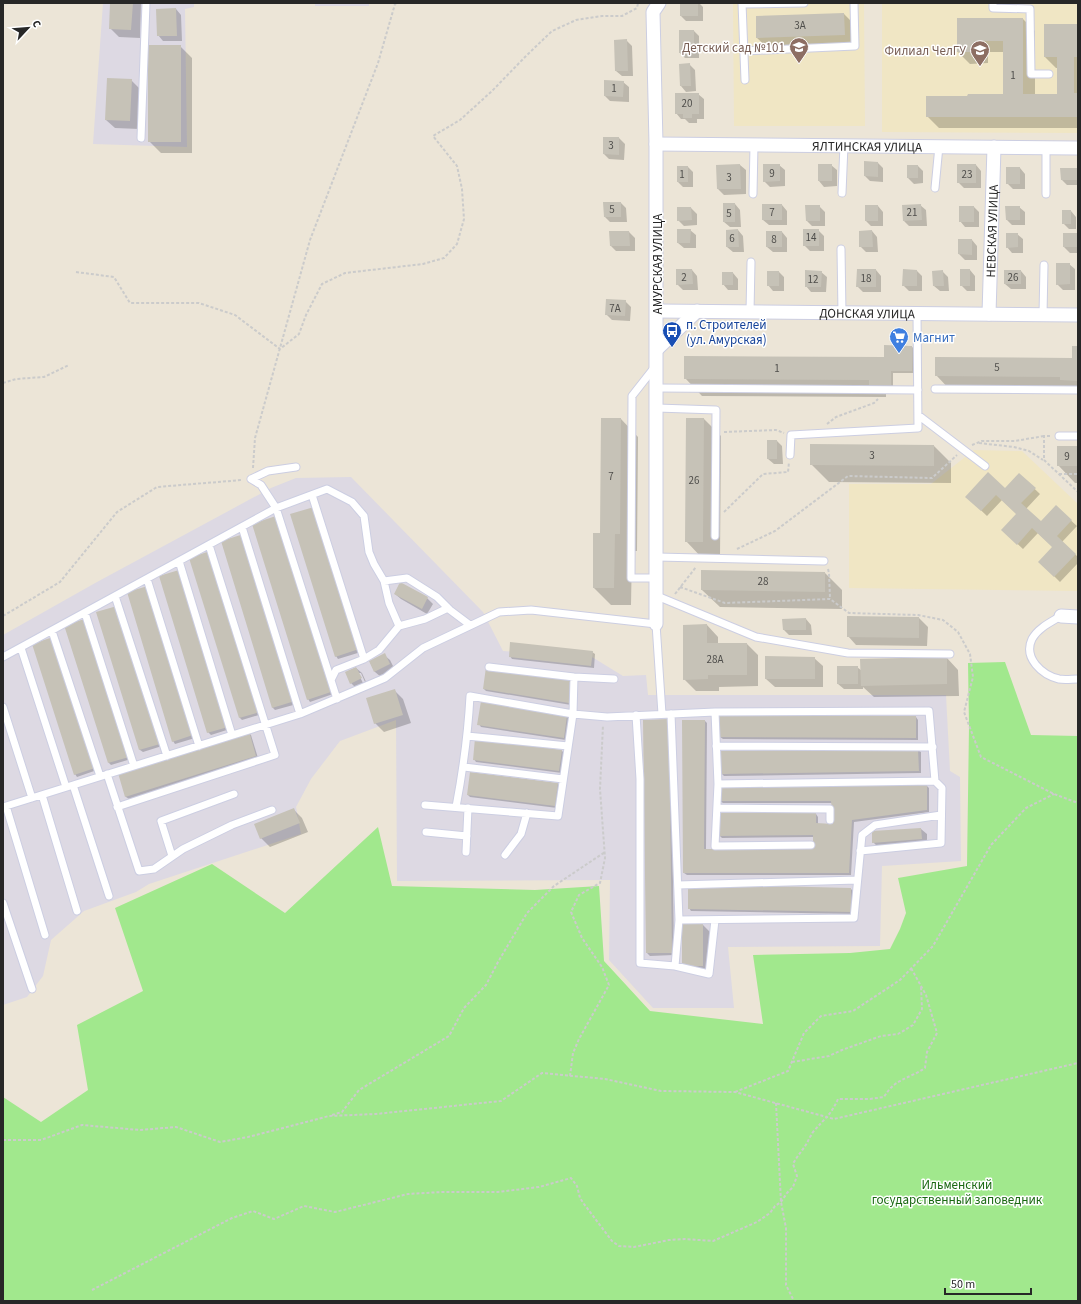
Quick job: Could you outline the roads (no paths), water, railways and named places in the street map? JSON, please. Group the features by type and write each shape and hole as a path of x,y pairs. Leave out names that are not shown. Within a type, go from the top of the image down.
{"street":[{"name":"АМУРСКАЯ УЛИЦА","path":"656,624 657,311 656,144 653,12 660,3"},
{"name":"ЯЛТИНСКАЯ УЛИЦА","path":"656,144 1078,148"},
{"name":"НЕВСКАЯ УЛИЦА","path":"989,314 994,147"},
{"name":"ДОНСКАЯ УЛИЦА","path":"657,311 1078,315"},
{"path":"657,349 697,311"},
{"path":"1061,616 1078,617"}],"lane":[{"path":"141,138 146,3"},
{"path":"745,80 742,4 804,3"},
{"path":"744,51 855,46 854,3"},
{"path":"993,3 993,8 1030,9 1031,74 1049,74"},
{"path":"753,194 754,145"},
{"path":"842,193 844,146"},
{"path":"935,188 939,146"},
{"path":"1046,147 1046,194"},
{"path":"841,249 842,313"},
{"path":"750,312 751,262"},
{"path":"1043,315 1044,265"},
{"path":"790,455 791,435 918,428 917,314"},
{"path":"657,364 632,396 631,578 657,578"},
{"path":"657,388 918,390"},
{"path":"935,389 1078,390"},
{"path":"657,408 716,410 715,536"},
{"path":"918,415 985,466"},
{"path":"1059,436 1078,436"},
{"path":"296,467 268,471 252,479 261,485 276,508 337,699"},
{"path":"3,658 276,508 327,489 352,502 364,516 369,552 384,581 389,603 399,626"},
{"path":"312,495 364,659"},
{"path":"242,527 300,714"},
{"path":"117,807 275,755 209,545"},
{"path":"657,557 824,561"},
{"path":"179,561 232,735"},
{"path":"384,581 407,578 437,597 448,608 470,625"},
{"path":"147,579 199,746"},
{"path":"115,596 167,756"},
{"path":"657,596 756,637 848,653 950,654"},
{"path":"331,680 336,670 364,659 379,650 399,626 425,619 448,608"},
{"path":"45,935 5,806 300,714 385,678 423,648 500,612 531,610 656,624 662,714"},
{"path":"85,613 134,766"},
{"path":"1061,616 1042,628 1032,638 1030,652 1035,664 1042,672 1060,679 1078,679"},
{"path":"52,631 139,871 154,869 183,848 272,810"},
{"path":"20,648 66,787"},
{"path":"489,667 574,677 614,678"},
{"path":"425,805 558,816 573,714 574,677"},
{"path":"456,807 464,767 470,696 573,714 604,717 714,712 928,711 933,747 935,781 942,788 941,843 860,851"},
{"path":"3,707 32,798"},
{"path":"714,712 718,784 715,846 811,845"},
{"path":"671,714 679,920 675,966"},
{"path":"636,715 640,779 640,963 675,966 709,974 715,920"},
{"path":"467,736 568,746"},
{"path":"716,746 933,747"},
{"path":"464,767 563,779"},
{"path":"718,784 935,781"},
{"path":"73,785 109,896"},
{"path":"172,856 161,821 234,794"},
{"path":"42,795 77,911"},
{"path":"466,852 468,808"},
{"path":"717,808 830,808 830,820"},
{"path":"505,855 521,834 527,813"},
{"path":"679,920 854,918 862,835 875,825 941,815"},
{"path":"426,832 467,836"},
{"path":"678,885 857,880"},
{"path":"3,903 32,989"}],"place":[{"name":"Детский сад №101","path":"799,64"},
{"name":"Филиал ЧелГУ","path":"980,67"},
{"name":"п. Строителей (ул. Амурская)","path":"672,348"},
{"name":"Магнит","path":"899,354"}],"park label":[{"name":"Ильменский государственный заповедник","path":"957,1192"}]}
